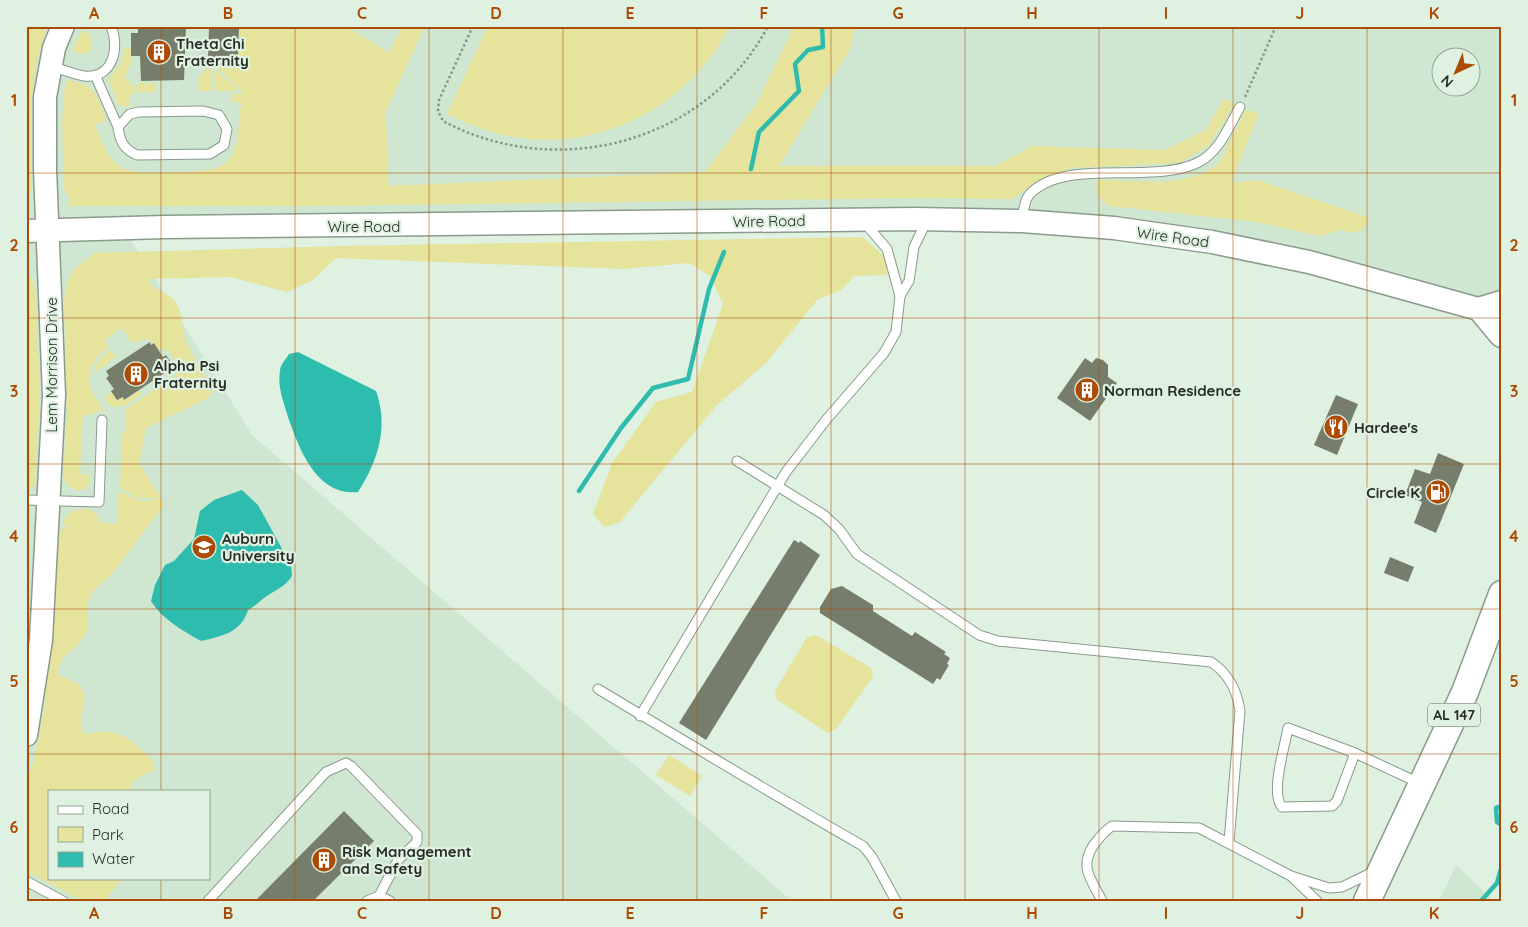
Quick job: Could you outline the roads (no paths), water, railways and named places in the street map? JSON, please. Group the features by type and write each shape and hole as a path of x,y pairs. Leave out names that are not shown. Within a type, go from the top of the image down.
{"main road":[{"path":"1495,310 1502,334"},
{"name":"AL 147","path":"1367,901 1465,692 1502,594"}],"street":[{"name":"Lem Morrison Drive","path":"26,735 41,640 37,500 54,395 37,231 44,107 50,66 60,27"},
{"name":"Wire Road","path":"37,231 927,219 1022,221 1114,228 1231,246 1308,262 1495,310"}],"lane":[{"path":"50,66 85,76 95,75 106,70 113,61 116,50 116,38 111,26"},
{"path":"95,75 118,127 123,146 129,152 137,155 210,154 224,145 227,138 224,122 211,112 139,112 130,114 118,127"},
{"path":"1022,221 1028,196 1043,185 1070,175 1176,169 1199,162 1215,151 1240,107"},
{"path":"900,296 909,281 914,247 927,219"},
{"path":"640,716 804,447 884,353 896,332 900,296 887,249 862,220"},
{"path":"37,500 99,502 102,420"},
{"path":"737,461 824,515 839,528 857,554 979,635 998,641 1211,662 1223,670 1238,694 1240,711 1229,842"},
{"path":"598,689 640,716 863,846 872,857 896,901"},
{"path":"1355,753 1337,801 1332,806 1282,807 1278,802 1277,790 1288,728 1355,753 1422,785"},
{"path":"208,901 326,772 346,763 417,834 417,842 398,860 379,896 367,901"},
{"path":"1102,901 1086,868 1086,858 1103,832 1112,826 1188,826 1199,828 1292,876 1329,888 1342,886 1384,866"},
{"path":"1292,876 1317,901"},
{"path":"26,881 63,901"},
{"path":"379,896 390,901"}],"water":[{"path":"298,352 376,391 380,404 381,418 379,443 371,468 358,492 344,492 331,487 321,479 304,456 298,443 283,400 279,377 281,367 289,354"},
{"path":"242,490 258,505 291,565 292,576 284,585 248,610 245,618 236,629 201,641 173,624 151,601 155,585 165,565 174,561 194,539 200,511 214,500"}],"waterway":[{"path":"751,169 759,132 799,91 795,64 808,50 823,47 822,26"},
{"path":"579,491 621,428 653,388 688,379 709,289 724,252"},
{"path":"1502,806 1496,808 1497,822 1502,825"},
{"path":"1481,901 1497,883 1502,865"}],"place":[{"name":"Theta Chi Fraternity","path":"159,52"},
{"name":"Alpha Psi Fraternity","path":"136,374"},
{"name":"Norman Residence","path":"1087,390"},
{"name":"Hardee's","path":"1336,427"},
{"name":"Circle K","path":"1438,492"},
{"name":"Auburn University","path":"204,547"},
{"name":"Risk Management and Safety","path":"324,860"}]}
